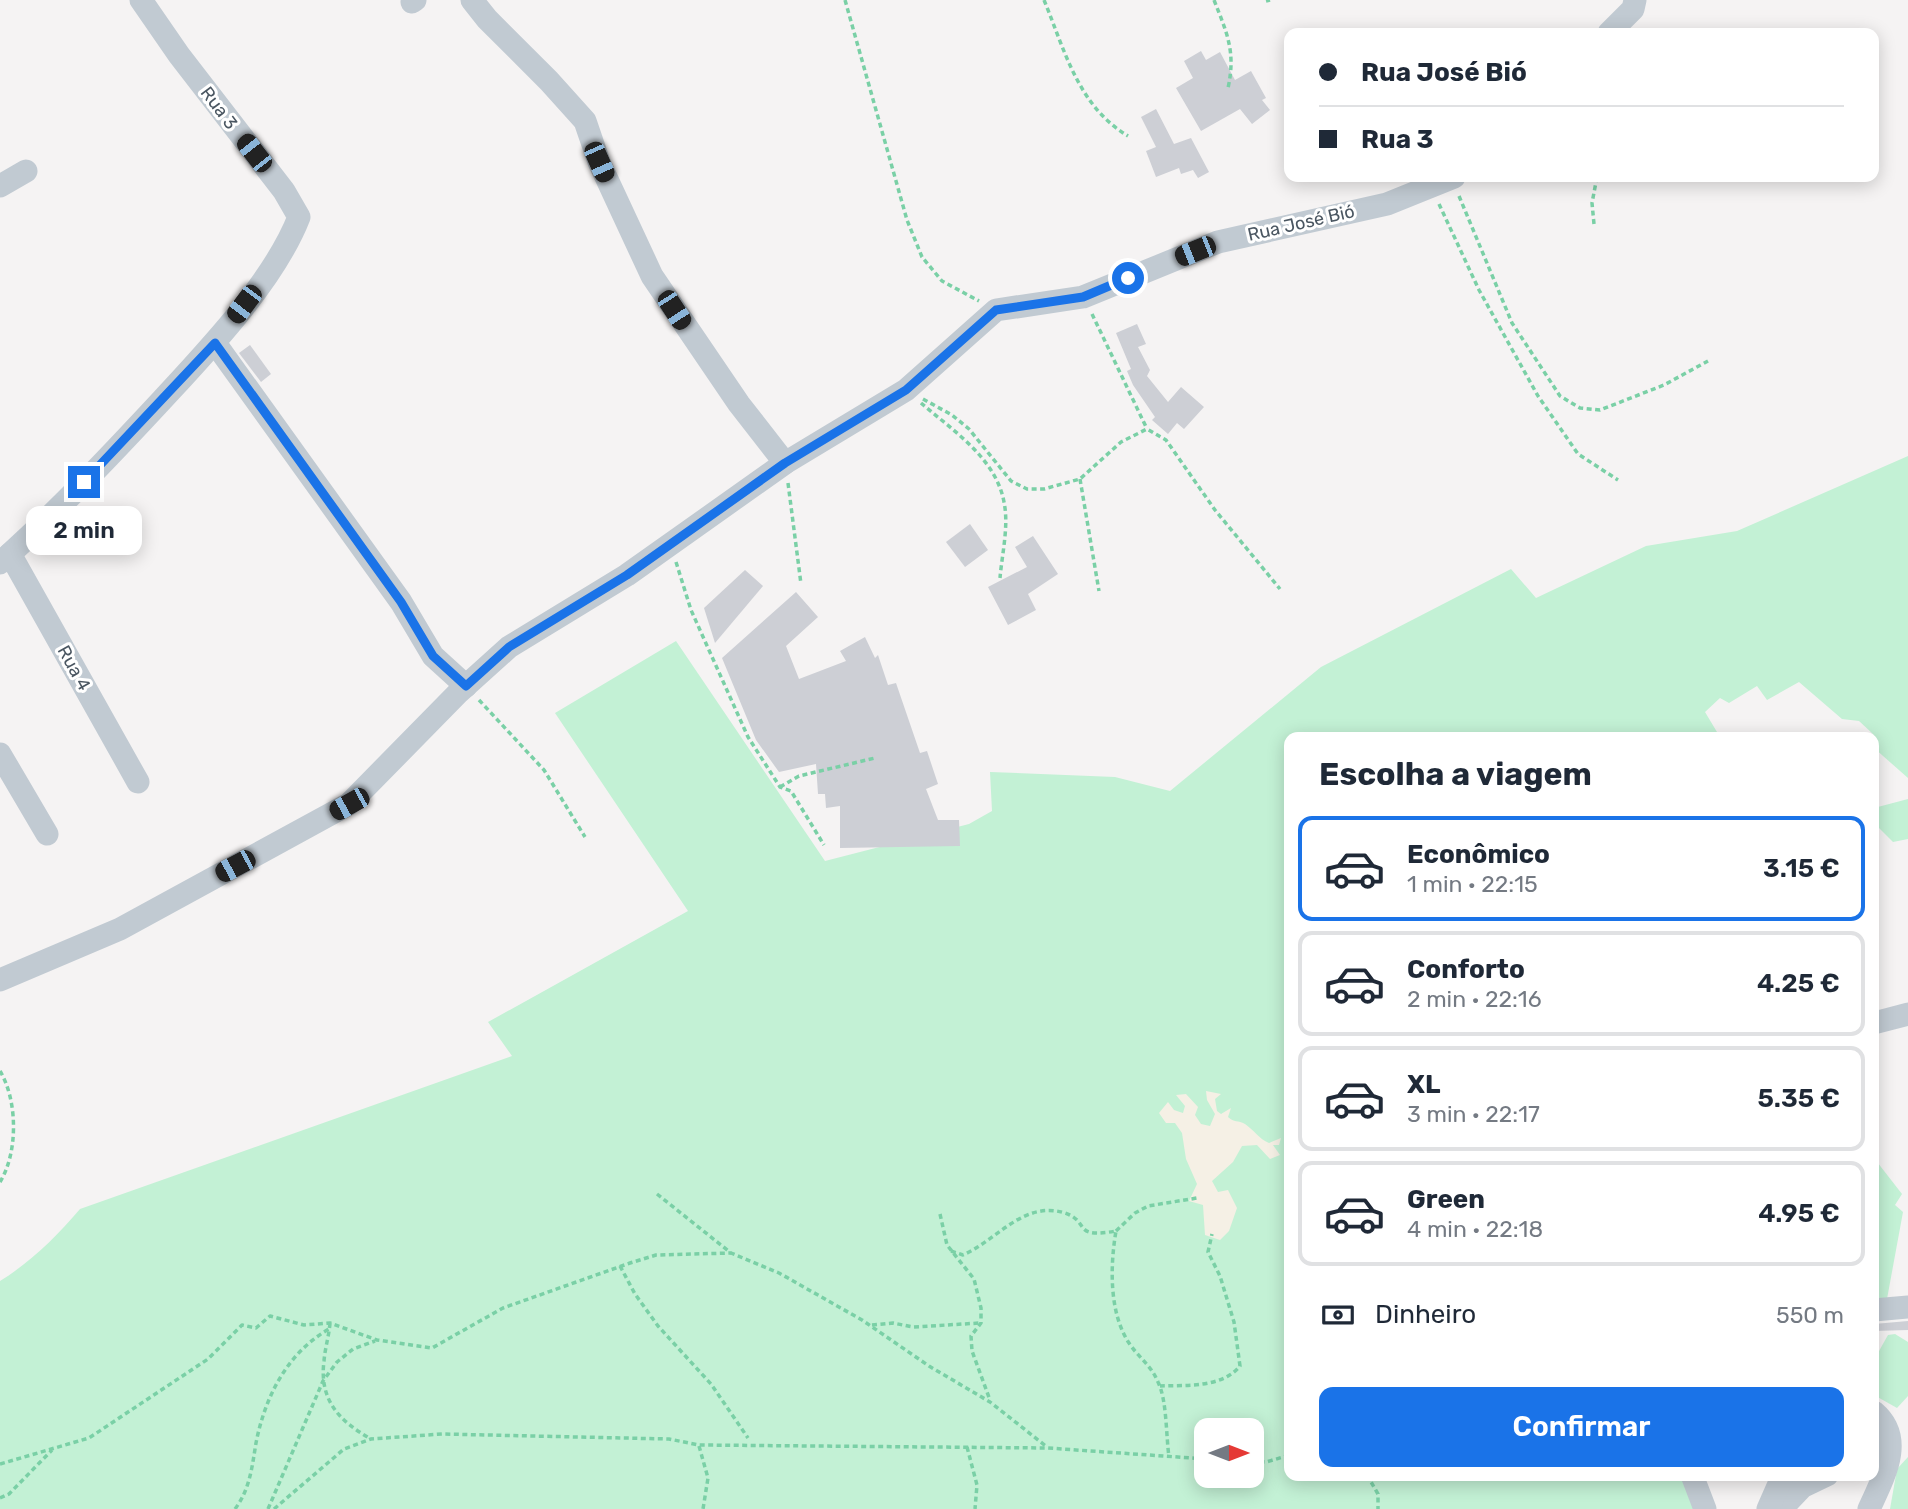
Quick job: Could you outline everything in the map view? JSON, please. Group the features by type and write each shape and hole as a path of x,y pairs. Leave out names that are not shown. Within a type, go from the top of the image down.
{"street":[{"name":"Rua 3","path":"5,559 108,457 215,343 288,245 299,217 284,191 179,55 141,0"},
{"path":"472,0 486,19 585,121 599,162 652,276 739,404 785,463"},
{"path":"1614,28 1633,9 1635,0"},
{"path":"0,186 26,171"},
{"name":"Rua José Bió","path":"996,310 1083,297 1218,242 1387,204 1442,182"},
{"path":"0,980 120,929 349,804 466,686 509,647 671,545 785,463 906,390 996,310"},
{"path":"215,343 401,602 433,656 466,686"},
{"name":"Rua 4","path":"5,559 138,782"},
{"path":"0,754 47,834"},
{"path":"1879,1022 1908,1014"},
{"path":"1879,1310 1908,1307"},
{"path":"1869,1509 1888,1465 1891,1443 1885,1421 1879,1416"},
{"path":"1694,1481 1705,1509"},
{"path":"1769,1508 1780,1481"},
{"path":"1769,1508 1786,1504 1802,1487 1814,1481"}],"path":[{"path":"845,0 907,220 922,257 942,281 996,310"},
{"path":"1044,0 1085,97 1108,124 1128,136"},
{"path":"1214,0 1227,34 1233,65 1228,88"},
{"path":"1455,182 1469,225 1512,323 1560,396 1580,408 1600,410 1664,385 1708,361"},
{"path":"1594,224 1592,203 1596,182"},
{"path":"1430,187 1479,290 1538,397 1578,454 1618,480"},
{"path":"1083,297 1147,429 1166,440 1215,510 1280,589"},
{"path":"906,390 952,415 970,429 1012,481 1027,489 1044,489 1080,479 1121,442 1147,429"},
{"path":"906,390 947,422 982,458 998,484 1004,502 1005,517 1000,578"},
{"path":"785,463 802,584"},
{"path":"1080,479 1099,591"},
{"path":"671,545 691,610 748,737 780,787 791,792 824,845"},
{"path":"466,686 544,770 585,837"},
{"path":"780,787 799,776 875,758"},
{"path":"0,1071 8,1088 13,1127 9,1168 0,1182"},
{"path":"657,1194 731,1253 779,1273 870,1326 937,1371 990,1402 1048,1448"},
{"path":"951,1251 963,1255 981,1247 1025,1214 1047,1211 1063,1213 1074,1218 1082,1230 1090,1234 1116,1231 1135,1213 1149,1206 1196,1198"},
{"path":"940,1214 941,1228 951,1251 974,1279 981,1308 981,1323 971,1336 972,1352 990,1402"},
{"path":"1116,1231 1114,1246 1117,1321 1131,1346 1151,1367 1160,1386 1169,1458"},
{"path":"1160,1386 1217,1382 1232,1376 1240,1366 1234,1322 1220,1276 1208,1252 1212,1234"},
{"path":"0,1464 89,1438 208,1359 242,1325 256,1328 270,1316 304,1325 330,1323 377,1340 432,1348 503,1308 620,1266 656,1255 731,1253"},
{"path":"620,1266 635,1294 658,1326 710,1384 748,1437"},
{"path":"330,1323 323,1362 327,1400 349,1427 371,1439"},
{"path":"870,1326 893,1323 913,1327 981,1323"},
{"path":"235,1509 250,1484 257,1441 268,1400 287,1366 314,1338 329,1329"},
{"path":"268,1509 323,1381 337,1362 353,1349 377,1340"},
{"path":"274,1509 344,1449 371,1439 442,1434 669,1439 699,1445 867,1449 1048,1448 1194,1459"},
{"path":"699,1445 708,1478 703,1509"},
{"path":"967,1447 976,1485 975,1509"},
{"path":"0,1497 9,1494 53,1449"},
{"path":"1264,1462 1284,1457"},
{"path":"1370,1481 1378,1494 1378,1509"}],"green space":[{"path":"1908,456 1908,778 1879,752 1879,732 1871,732 1859,721 1842,719 1799,682 1767,700 1757,686 1729,703 1720,698 1705,712 1717,732 1284,732 1284,1481 1704,1481 1713,1509 0,1509 0,1281 43,1248 80,1209 512,1056 488,1022 688,911 555,713 676,641 825,861 969,824 992,811 990,772 1115,777 1170,791 1321,667 1511,569 1536,598 1646,546 1737,531"},
{"path":"1908,799 1908,839 1893,842 1879,828 1879,807"},
{"path":"1879,1164 1902,1194 1895,1205 1903,1212 1887,1299 1879,1301"},
{"path":"1895,1334 1908,1342 1908,1396 1897,1408 1879,1398 1879,1351 1888,1335"},
{"path":"1908,1457 1908,1509 1890,1509 1897,1469"}],"sand":[{"path":"1206,1091 1221,1094 1215,1099 1217,1111 1221,1114 1231,1108 1228,1117 1245,1124 1265,1141 1269,1143 1281,1138 1279,1145 1273,1145 1280,1155 1270,1159 1257,1145 1242,1146 1233,1162 1212,1181 1218,1192 1228,1190 1237,1208 1229,1231 1220,1240 1205,1235 1203,1205 1189,1201 1197,1184 1186,1159 1182,1133 1175,1123 1166,1123 1159,1113 1168,1102 1174,1110 1183,1113 1185,1106 1176,1095 1186,1094 1198,1107 1195,1115 1201,1124 1210,1126 1215,1114 1207,1100"}],"building":[{"path":"1201,51 1206,60 1220,52 1235,80 1251,71 1266,98 1262,100 1270,110 1252,124 1240,109 1201,131 1176,88 1193,78 1184,61"},
{"path":"1156,109 1174,144 1191,138 1209,172 1198,178 1193,170 1181,174 1179,168 1156,177 1146,151 1156,147 1141,117"},
{"path":"1137,324 1146,344 1138,347 1150,370 1147,376 1168,402 1181,387 1204,407 1184,429 1177,423 1168,434 1152,420 1155,417 1133,385 1127,371 1131,369 1116,333"},
{"path":"250,345 271,374 261,382 239,353"},
{"path":"970,524 988,550 965,567 946,542"},
{"path":"1033,536 1058,574 1028,594 1036,610 1008,625 988,587 1027,567 1015,547"},
{"path":"745,570 763,586 715,643 704,608"},
{"path":"796,592 818,617 786,646 799,679 846,661 840,651 865,637 875,658 878,655 888,685 896,683 920,753 927,751 938,784 926,789 938,820 959,820 960,846 840,848 840,806 826,808 825,794 818,794 816,764 779,772 756,740 722,658"},
{"path":"1908,1321 1908,1330 1879,1331 1879,1324"}],"route":[{"path":"84,482 215,343 401,602 433,656 466,686 509,647 627,575 734,502 785,463 906,390 996,310 1083,297 1128,278"}]}
